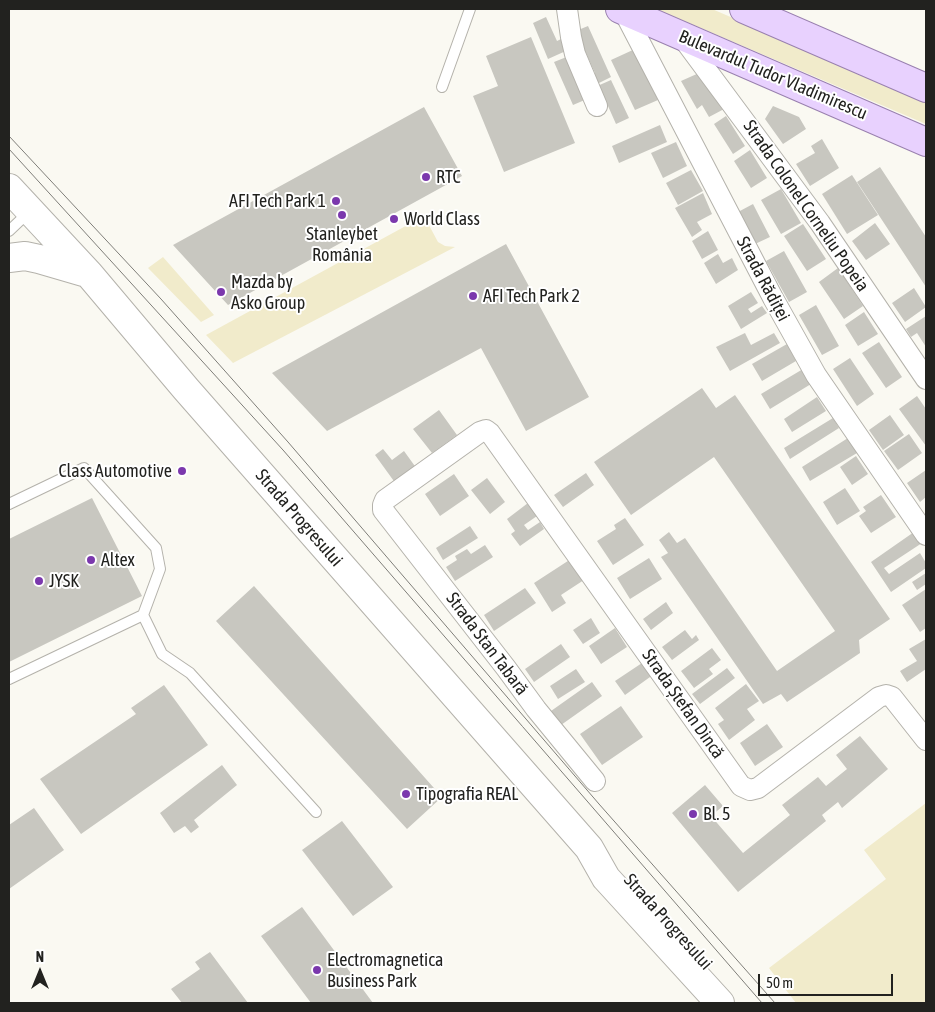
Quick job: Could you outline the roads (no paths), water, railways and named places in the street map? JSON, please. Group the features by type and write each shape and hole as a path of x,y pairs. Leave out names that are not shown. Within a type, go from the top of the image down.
{"main road":[{"path":"744,9 926,88"},
{"name":"Bulevardul Tudor Vladimirescu","path":"621,10 926,142"},
{"name":"Strada Progresului","path":"9,188 89,274 186,389 589,848 606,878 720,1003"},
{"path":"9,258 25,256 39,258 89,274"},
{"name":"Strada Progresului","path":"589,848 619,866 740,1003"}],"street":[{"path":"567,9 575,54 597,106"},
{"name":"Strada Rădiței","path":"621,10 646,54 773,298 816,375 926,535"},
{"path":"646,54 646,44 649,37 660,31 676,33"},
{"name":"Strada Colonel Corneliu Popeia","path":"676,33 721,88 820,223 926,379"},
{"path":"721,88 719,72 724,65 731,62 743,62"},
{"name":"Strada Ștefan Dincă","path":"383,505 385,500 480,432 486,430 490,433 741,786 750,790 758,788 879,697 886,695 892,697 926,740"},
{"name":"Strada Stan Tabară","path":"383,505 383,510 506,668 536,710 594,781"}],"lane":[{"path":"442,87 470,9"},
{"path":"9,231 30,211"},
{"path":"9,504 84,468 156,548 160,569 143,615 9,679"},
{"path":"143,615 162,654 190,673 316,812"}],"tram line":[{"path":"9,136 161,299 288,442 599,804 775,1003"},
{"path":"9,149 283,450 762,1003"}],"place":[{"name":"RTC","path":"426,177"},
{"name":"AFI Tech Park 1","path":"336,201"},
{"name":"Stanleybet România","path":"342,215"},
{"name":"World Class","path":"394,219"},
{"name":"Mazda by Asko Group","path":"221,292"},
{"name":"AFI Tech Park 2","path":"473,296"},
{"name":"Class Automotive","path":"182,471"},
{"name":"Altex","path":"91,560"},
{"name":"JYSK","path":"39,581"},
{"name":"Tipografia REAL","path":"406,794"},
{"name":"Bl. 5","path":"693,814"},
{"name":"Electromagnetica Business Park","path":"317,970"}]}
